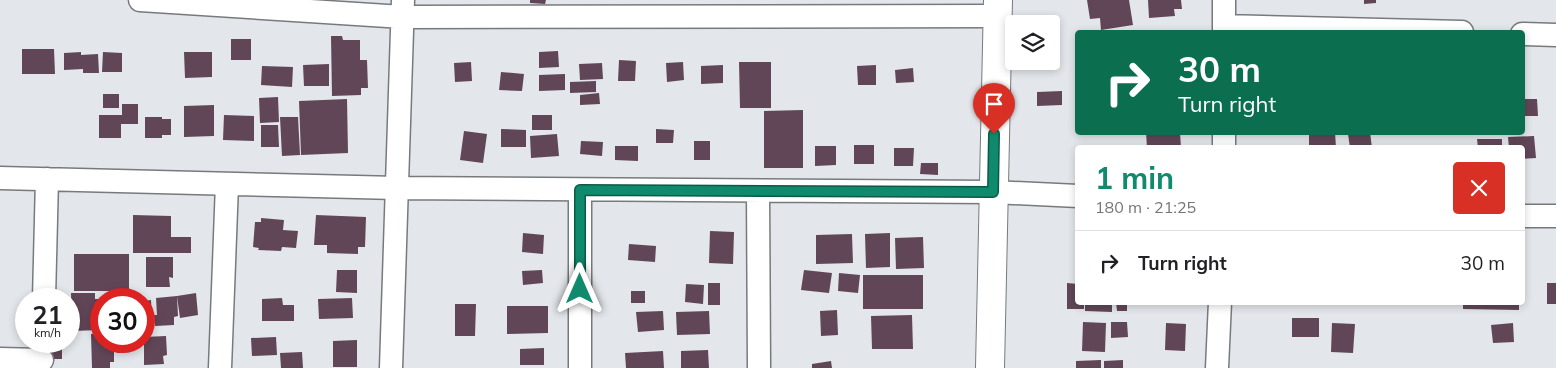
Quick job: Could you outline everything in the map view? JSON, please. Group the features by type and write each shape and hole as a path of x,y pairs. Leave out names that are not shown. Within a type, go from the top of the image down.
{"street":[{"path":"140,0 403,9 997,8 990,368"},
{"path":"1224,0 1224,29 1303,30"},
{"path":"390,368 403,9"},
{"path":"1525,34 1556,35"},
{"path":"0,178 397,188 993,192 1075,196"},
{"path":"44,288 47,179"},
{"path":"220,368 227,184"},
{"path":"580,190 580,368"},
{"path":"758,191 758,368"},
{"path":"1525,216 1556,216"},
{"path":"1217,368 1220,305"},
{"path":"0,359 42,356"}],"building":[{"path":"530,0 546,0 545,4 530,3"},
{"path":"1087,0 1129,0 1133,25 1101,30 1100,18 1090,19"},
{"path":"1148,0 1181,0 1182,9 1174,9 1175,16 1149,18"},
{"path":"1364,0 1376,0 1376,3 1364,4"},
{"path":"331,36 342,36 343,40 360,40 360,60 367,60 368,88 361,88 361,95 332,96"},
{"path":"231,39 251,39 251,60 231,60"},
{"path":"22,49 54,49 55,74 22,74"},
{"path":"558,51 559,67 539,68 539,52"},
{"path":"81,52 81,55 98,54 99,73 83,73 83,69 64,70 64,53"},
{"path":"103,52 122,53 122,72 102,72"},
{"path":"184,52 212,52 212,77 185,78"},
{"path":"619,60 636,61 635,81 618,81"},
{"path":"471,62 472,81 455,82 454,63"},
{"path":"683,62 684,80 667,82 666,63"},
{"path":"739,62 771,62 771,108 740,108"},
{"path":"602,63 603,79 580,80 579,64"},
{"path":"329,64 329,86 304,86 303,65"},
{"path":"723,65 723,83 701,84 701,66"},
{"path":"876,65 876,85 858,85 857,66"},
{"path":"262,66 293,67 292,87 261,85"},
{"path":"913,68 914,82 896,83 895,70"},
{"path":"501,72 524,74 522,91 499,90"},
{"path":"565,74 565,90 539,91 539,75"},
{"path":"596,81 596,92 570,93 570,82"},
{"path":"1062,91 1062,105 1037,106 1037,92"},
{"path":"599,93 600,104 580,105 580,95"},
{"path":"103,94 119,94 119,108 103,108"},
{"path":"278,97 279,122 260,123 259,98"},
{"path":"347,99 348,153 301,155 299,101"},
{"path":"1525,99 1537,99 1538,116 1525,116"},
{"path":"122,104 138,104 138,124 121,124 121,138 99,138 99,115 122,115"},
{"path":"214,105 214,136 184,137 184,106"},
{"path":"803,110 803,168 764,168 764,111"},
{"path":"224,115 254,116 254,141 223,140"},
{"path":"532,115 552,115 552,130 532,130"},
{"path":"145,117 171,119 171,135 162,135 162,138 145,138"},
{"path":"280,117 298,117 300,155 282,156"},
{"path":"261,125 278,125 279,147 261,147"},
{"path":"501,129 526,130 526,147 501,147"},
{"path":"656,129 674,130 673,143 656,143"},
{"path":"464,131 487,134 483,163 460,160"},
{"path":"557,134 559,156 531,158 530,136"},
{"path":"1146,135 1180,135 1181,145 1147,145"},
{"path":"1309,135 1335,135 1336,145 1309,145"},
{"path":"1348,135 1370,135 1372,145 1350,145"},
{"path":"1534,136 1536,158 1525,159 1525,145 1509,145 1508,137"},
{"path":"1477,139 1502,139 1502,145 1478,145"},
{"path":"581,141 603,142 602,156 580,154"},
{"path":"694,141 710,141 710,160 694,160"},
{"path":"854,145 874,145 874,164 854,164"},
{"path":"615,146 638,146 638,161 615,160"},
{"path":"815,146 836,146 836,165 815,166"},
{"path":"894,148 914,148 913,166 894,166"},
{"path":"921,163 938,163 938,175 920,174"},
{"path":"133,215 171,216 171,237 191,237 191,253 133,253"},
{"path":"316,215 366,217 365,247 358,247 358,254 327,253 327,245 314,245"},
{"path":"261,218 284,220 283,230 298,231 296,248 282,247 281,251 258,250 259,248 253,247 255,222 261,222"},
{"path":"710,231 734,232 733,264 709,263"},
{"path":"523,233 544,235 543,254 522,252"},
{"path":"890,233 890,267 866,268 865,234"},
{"path":"852,234 853,263 816,264 816,235"},
{"path":"923,237 924,268 896,269 895,238"},
{"path":"629,244 656,246 655,262 628,260"},
{"path":"74,254 129,254 129,288 90,288 90,291 80,291 80,288 74,288"},
{"path":"146,257 173,257 173,278 169,277 170,287 146,287"},
{"path":"337,270 357,270 357,293 336,292"},
{"path":"542,270 543,283 523,285 522,271"},
{"path":"804,270 832,273 829,293 801,290"},
{"path":"839,273 860,275 858,293 838,291"},
{"path":"863,275 923,275 923,309 863,309"},
{"path":"708,283 720,283 720,305 708,305"},
{"path":"1067,283 1075,284 1075,305 1084,305 1084,309 1067,309"},
{"path":"1547,283 1556,283 1556,304 1547,304"},
{"path":"686,284 704,285 703,304 685,302"},
{"path":"631,291 645,291 645,303 631,303"},
{"path":"80,293 90,293 90,330 80,331"},
{"path":"196,293 198,315 180,318 177,296"},
{"path":"177,296 178,316 174,317 174,325 155,326 155,315 157,315 156,298"},
{"path":"282,298 283,305 294,305 294,321 262,321 262,299"},
{"path":"352,298 353,318 319,319 318,299"},
{"path":"455,304 476,304 475,336 455,336"},
{"path":"1085,305 1112,305 1112,312 1085,311"},
{"path":"1116,305 1127,305 1127,311 1117,311"},
{"path":"1463,305 1519,305 1519,310 1463,309"},
{"path":"507,306 548,306 548,333 507,334"},
{"path":"837,310 838,335 821,336 820,311"},
{"path":"663,311 664,330 638,332 636,312"},
{"path":"709,311 710,334 677,335 676,312"},
{"path":"912,315 913,349 872,349 871,316"},
{"path":"1292,318 1319,318 1319,337 1292,337"},
{"path":"1083,322 1106,323 1105,352 1082,351"},
{"path":"1111,322 1127,322 1128,337 1111,338"},
{"path":"1166,323 1186,324 1185,351 1165,350"},
{"path":"1332,323 1355,324 1353,353 1331,352"},
{"path":"1513,323 1514,342 1493,343 1491,325"},
{"path":"155,336 166,336 167,355 163,356 164,364 144,365 144,353 155,353"},
{"path":"276,337 277,355 252,356 251,338"},
{"path":"357,340 357,367 333,367 333,341"},
{"path":"544,348 544,365 520,365 520,349"},
{"path":"708,350 709,368 681,368 681,351"},
{"path":"663,351 664,368 626,368 625,353"},
{"path":"302,352 303,368 281,368 280,353"},
{"path":"48,353 62,353 62,359 48,359"},
{"path":"92,353 114,353 114,362 110,362 110,368 92,368"},
{"path":"1101,360 1101,368 1076,368 1076,361"},
{"path":"1123,360 1123,368 1104,368 1104,361"},
{"path":"831,361 832,368 812,368 812,364"}],"route":[{"path":"580,289 580,190 993,192 994,134"}]}
